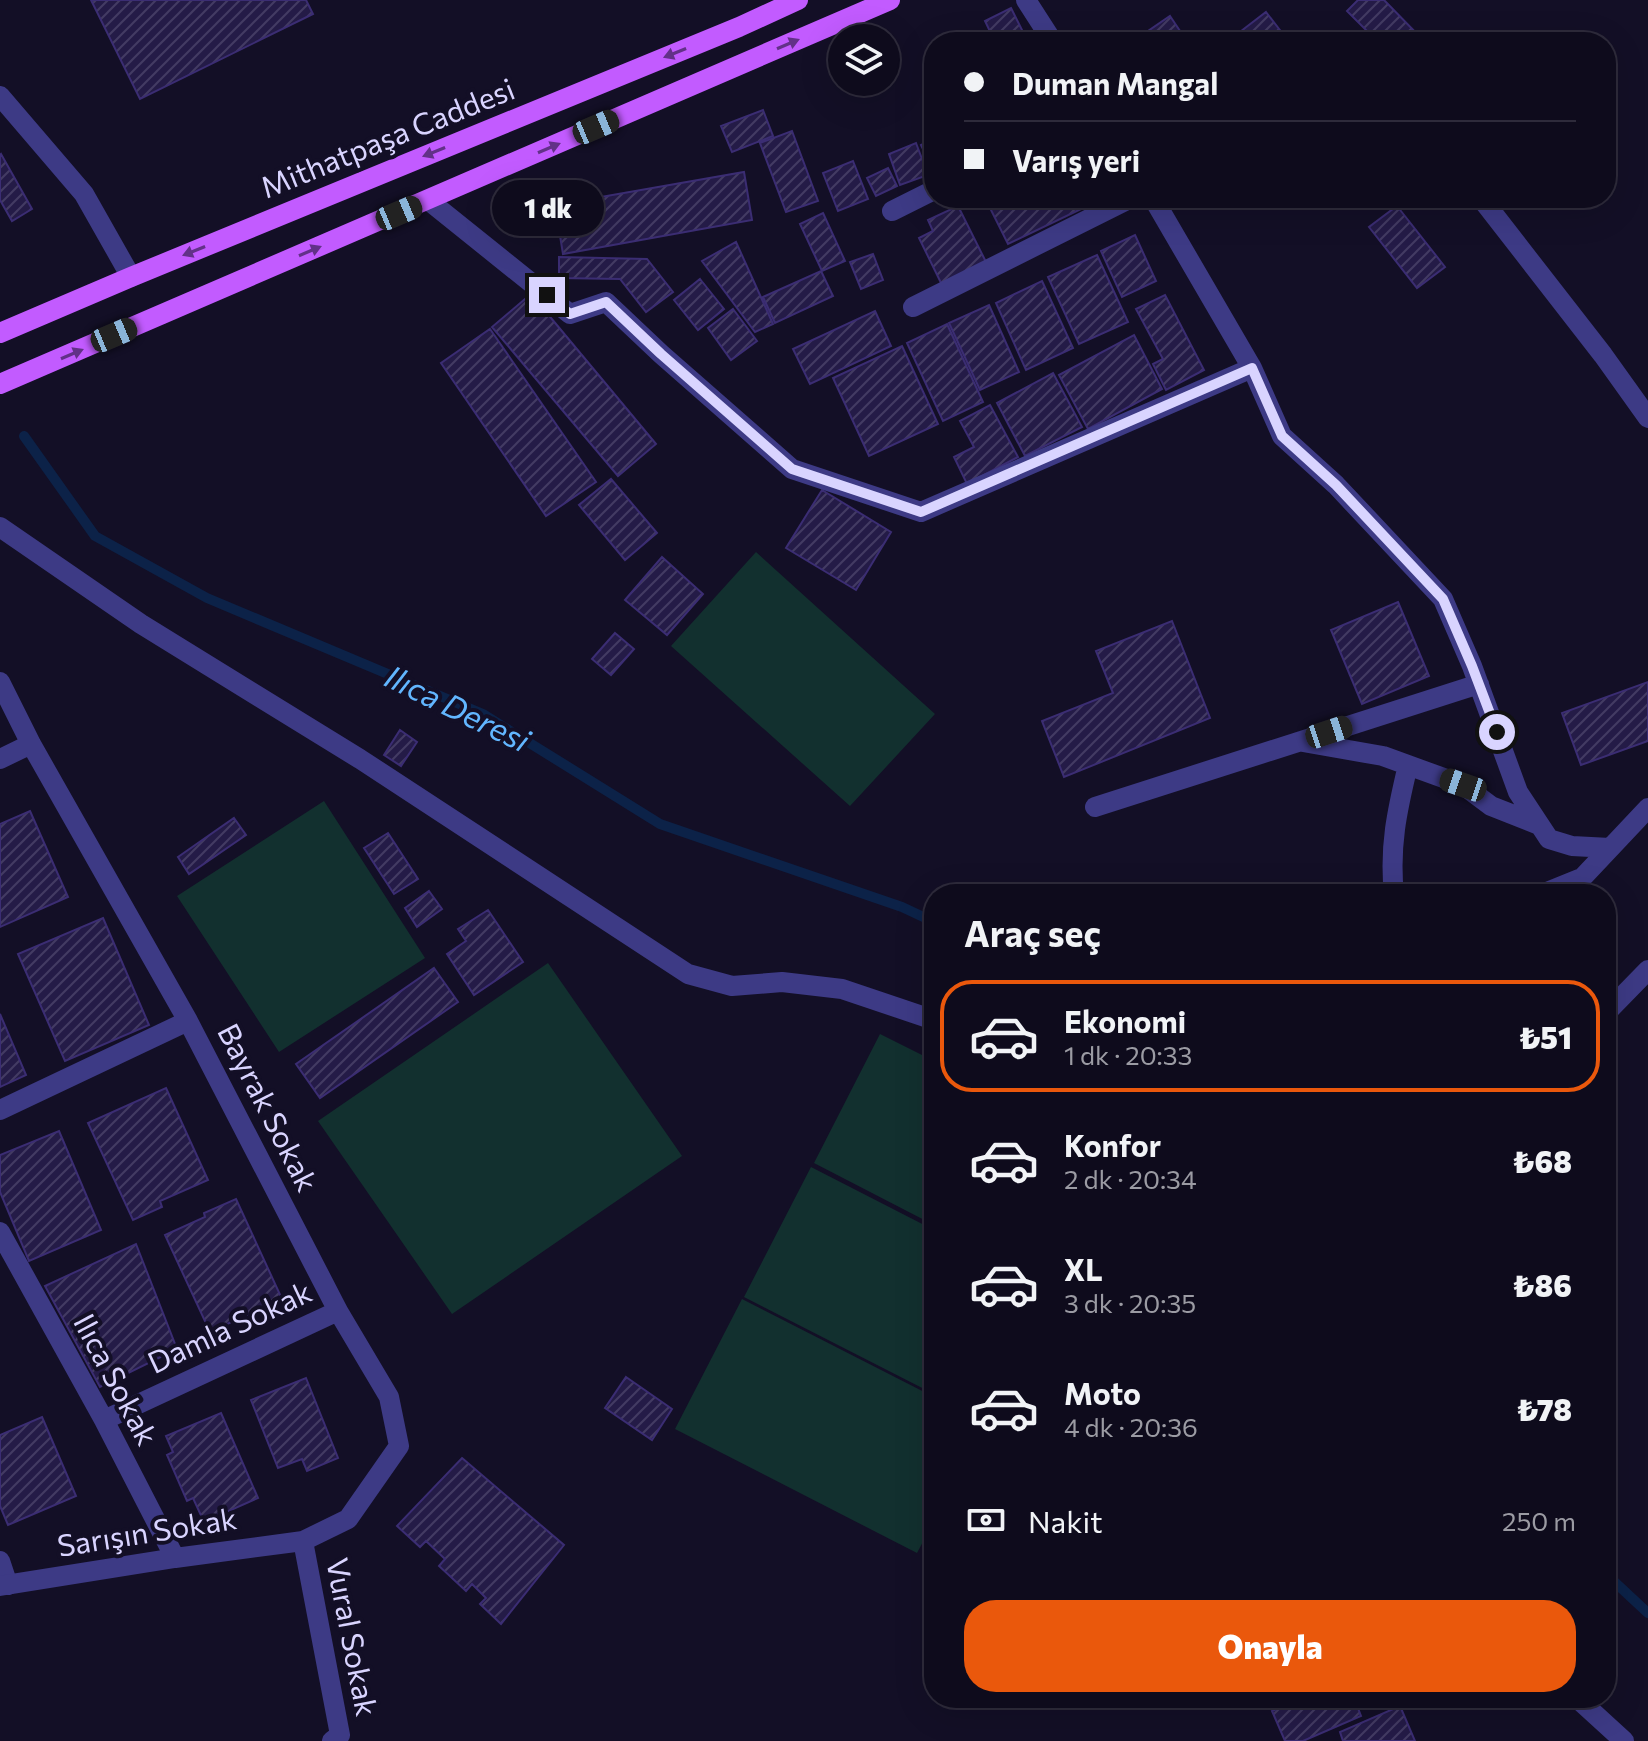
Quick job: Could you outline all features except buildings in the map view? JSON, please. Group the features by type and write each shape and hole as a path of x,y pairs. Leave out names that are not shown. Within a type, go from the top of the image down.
{"main road":[{"name":"Mithatpaşa Caddesi","path":"0,333 798,0"},
{"path":"0,384 890,0"}],"street":[{"path":"1026,0 1047,32"},
{"path":"0,96 84,194 131,277"},
{"path":"892,211 924,195"},
{"path":"428,200 570,314 606,302 792,469 921,512 1252,368"},
{"path":"913,307 1111,208"},
{"path":"1159,208 1252,368 1282,436 1336,485 1443,599 1479,684 1518,792 1539,825 1549,839 1572,846 1610,848"},
{"path":"1489,208 1648,418"},
{"path":"0,527 141,624 360,759 688,974 732,986 782,982 842,989 924,1017"},
{"name":"Bayrak Sokak","path":"0,682 31,744 188,1021 338,1311 389,1397 399,1446 348,1519 303,1541"},
{"path":"1095,807 1479,684"},
{"path":"1299,742 1383,756 1463,785 1491,806 1539,825"},
{"path":"0,759 31,744"},
{"path":"1393,884 1395,819 1408,765"},
{"path":"1576,884 1640,821 1648,808"},
{"path":"1567,884 1582,878"},
{"path":"1616,1003 1648,970"},
{"path":"0,1110 188,1021"},
{"name":"Ilıca Sokak","path":"0,1232 104,1420 175,1558"},
{"name":"Damla Sokak","path":"104,1420 338,1311"},
{"name":"Sarışın Sokak","path":"4,1586 303,1541"},
{"name":"Vural Sokak","path":"303,1541 340,1735 332,1741"},
{"path":"0,1561 4,1586"},
{"path":"1588,1708 1624,1741"}],"green space":[{"path":"756,552 935,714 850,806 671,646"},
{"path":"324,801 425,958 279,1052 177,896"},
{"path":"548,963 682,1156 452,1314 318,1121"},
{"path":"880,1034 924,1056 924,1220 814,1163"},
{"path":"811,1167 924,1225 924,1389 744,1297"},
{"path":"742,1299 924,1392 924,1540 917,1553 675,1429"}],"waterway":[{"name":"Ilıca Deresi","path":"24,436 95,536 207,598 483,714 660,824 924,917"},
{"name":"Ilıca Deresi","path":"1616,1583 1648,1613"}],"route":[{"path":"547,295 570,314 606,302 792,469 921,512 1252,368 1282,436 1336,485 1443,599 1497,732"}]}
